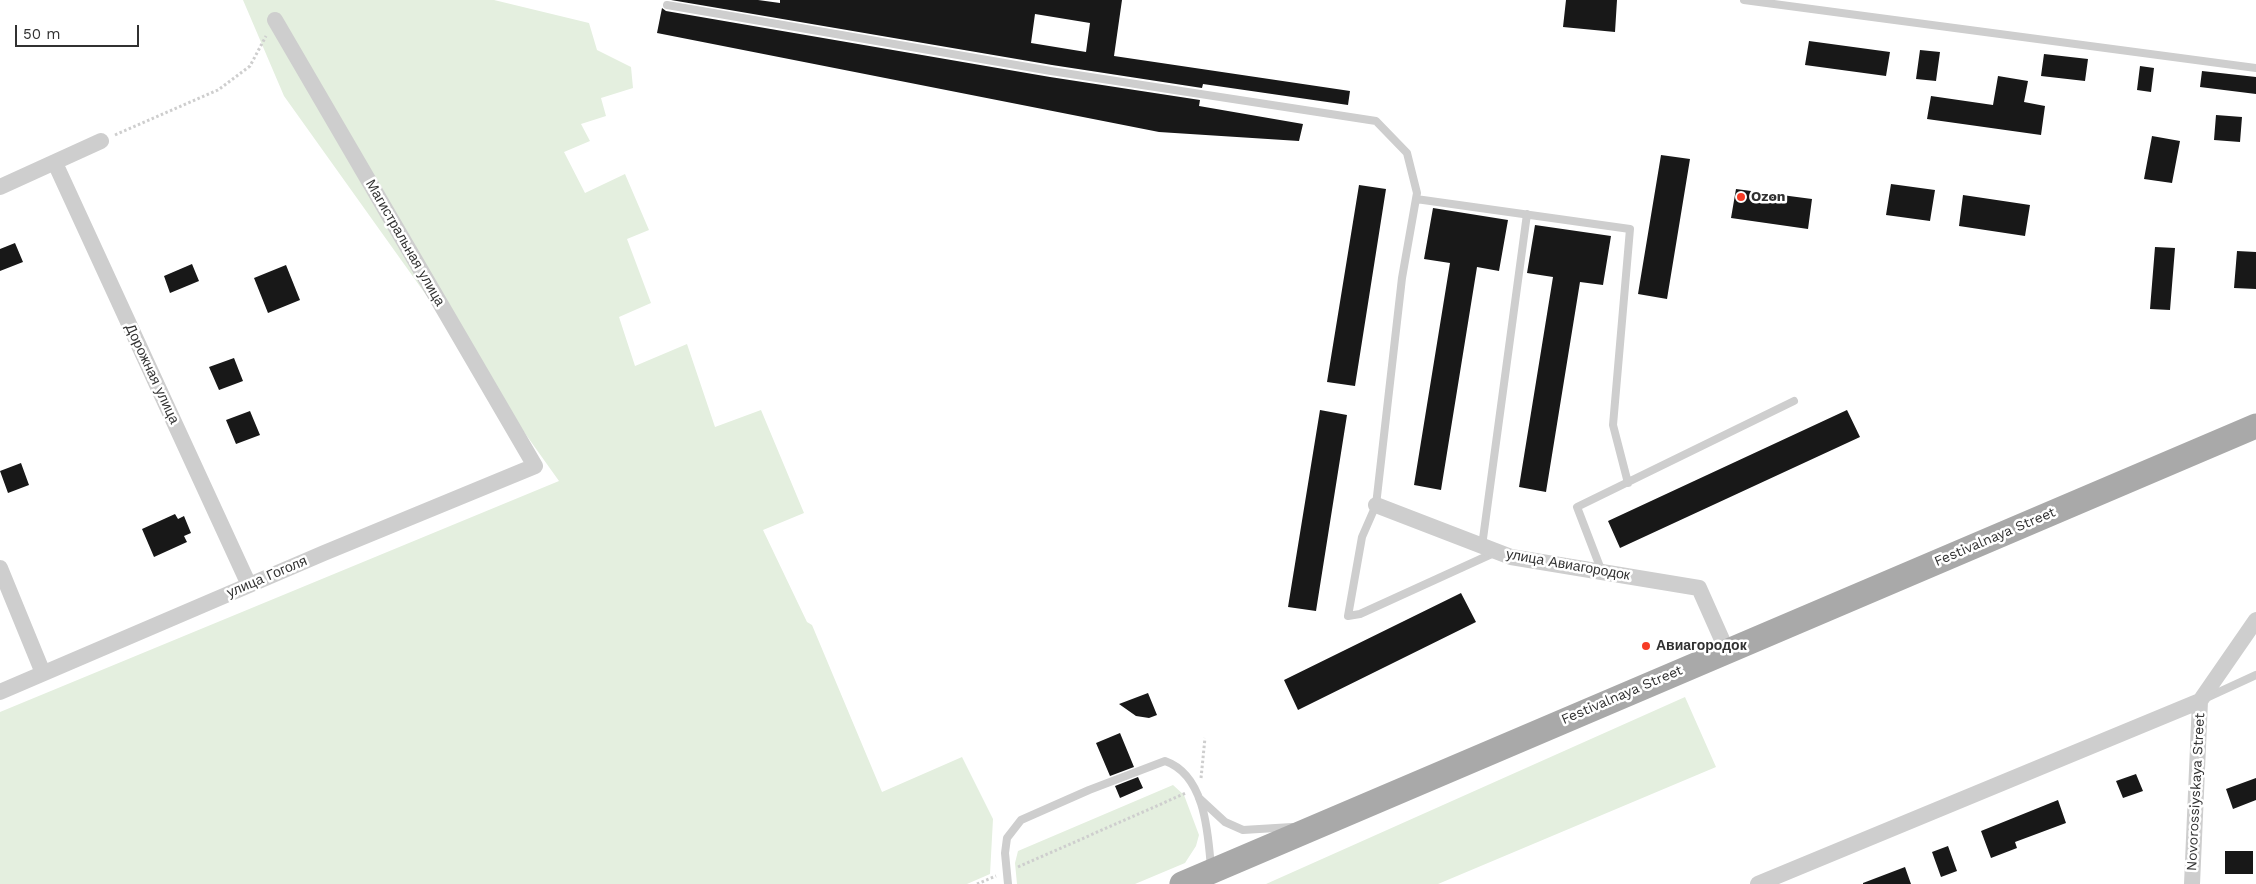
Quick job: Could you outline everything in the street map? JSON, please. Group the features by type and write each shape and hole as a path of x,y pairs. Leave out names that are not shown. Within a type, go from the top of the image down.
{"main road":[{"name":"Festivalnaya Street","path":"1182,884 2256,426"}],"street":[{"name":"Магистральная улица","path":"275,20 534,466"},
{"path":"0,187 101,142"},
{"name":"Дорожная улица","path":"55,163 249,585"},
{"name":"улица Гоголя","path":"0,692 534,466"},
{"name":"улица Авиагородок","path":"1376,505 1512,557 1699,588 1727,651"},
{"path":"0,568 43,674"},
{"path":"1758,884 2200,701 2256,620"},
{"name":"Novorossiyskaya Street","path":"2192,884 2200,701"}],"lane":[{"path":"1744,0 2256,68"},
{"path":"667,5 1051,71 1376,121 1406,153 1417,193 1402,278 1376,505 1362,537 1348,616 1360,614 1490,549 1527,214"},
{"path":"1416,198 1630,229 1613,425 1628,483"},
{"path":"1602,572 1577,507 1794,401"},
{"path":"2200,701 2256,675"},
{"path":"1008,884 1005,853 1007,838 1021,820 1089,790 1165,761 1177,765 1195,788 1208,835 1212,871"},
{"path":"1199,798 1225,822 1243,830 1321,824"}],"path":[{"path":"101,142 218,90 250,66 275,20"},
{"path":"977,884 1195,788 1201,784 1205,738"}],"green space":[{"path":"243,0 494,0 589,23 597,50 631,67 633,88 601,98 606,116 581,124 590,141 564,152 585,193 625,174 649,230 627,239 651,303 619,317 635,366 687,344 715,427 761,410 804,513 763,530 807,622 812,625 882,792 962,757 993,819 990,874 967,884 0,884 0,712 559,481 284,96"},
{"path":"1685,697 1716,767 1438,884 1266,884"},
{"path":"1173,785 1184,795 1199,835 1196,846 1185,863 1135,884 1017,884 1015,863 1018,851"}],"building":[{"path":"671,0 758,0 780,3 780,0 1122,0 1114,56 1350,91 1348,105 1203,84 1202,88 1052,65","holes":["1035,14 1090,23 1086,52 1031,43"]},
{"path":"1566,0 1617,0 1615,32 1563,27"},
{"path":"662,8 666,11 1050,77 1200,100 1199,106 1303,124 1299,141 1159,132 657,33"},
{"path":"1809,41 1890,52 1886,76 1805,65"},
{"path":"1920,50 1940,52 1936,81 1916,79"},
{"path":"2044,54 2088,59 2085,81 2041,76"},
{"path":"2140,66 2154,68 2151,92 2137,90"},
{"path":"2202,71 2256,77 2256,94 2200,87"},
{"path":"1998,76 2028,81 2024,102 2045,106 2041,135 1927,119 1931,96 1993,105"},
{"path":"2216,115 2242,117 2240,142 2214,140"},
{"path":"2152,136 2180,141 2172,183 2144,179"},
{"path":"1661,155 1690,159 1667,299 1638,294"},
{"path":"1891,184 1935,190 1930,221 1886,215"},
{"path":"1359,185 1386,189 1355,386 1327,382"},
{"path":"1736,189 1812,199 1808,229 1731,218"},
{"path":"1963,195 2030,205 2025,236 1959,226"},
{"path":"1433,208 1508,220 1499,271 1477,267 1441,490 1414,485 1450,263 1424,259"},
{"path":"1535,225 1611,236 1603,285 1580,282 1546,492 1519,487 1553,277 1527,273"},
{"path":"15,243 23,262 0,271 0,249"},
{"path":"2155,247 2175,248 2170,310 2150,309"},
{"path":"2237,251 2256,252 2256,289 2234,288"},
{"path":"192,264 199,281 170,293 164,276"},
{"path":"286,265 300,300 268,313 254,278"},
{"path":"234,358 243,381 219,390 209,367"},
{"path":"1320,410 1347,415 1316,611 1288,607"},
{"path":"1847,410 1860,437 1620,548 1608,521"},
{"path":"250,411 260,435 236,444 226,420"},
{"path":"21,463 29,485 8,493 0,471"},
{"path":"175,514 178,519 184,516 191,533 184,536 187,542 154,557 142,529"},
{"path":"1461,593 1476,622 1298,710 1284,680"},
{"path":"1148,693 1157,715 1149,718 1136,716 1119,704"},
{"path":"1120,733 1134,767 1110,776 1096,743"},
{"path":"2136,774 2143,791 2123,798 2116,781"},
{"path":"1138,777 1143,788 1120,798 1115,786"},
{"path":"2256,778 2256,800 2233,809 2226,789"},
{"path":"2058,800 2066,823 2015,842 2017,848 1991,858 1981,831"},
{"path":"1948,846 1957,871 1941,877 1932,852"},
{"path":"2225,851 2253,851 2253,874 2225,874"},
{"path":"1905,867 1911,884 1863,884 1863,883"}],"place":[{"name":"Ozon","path":"1741,197"},
{"name":"Авиагородок","path":"1646,646"}]}
